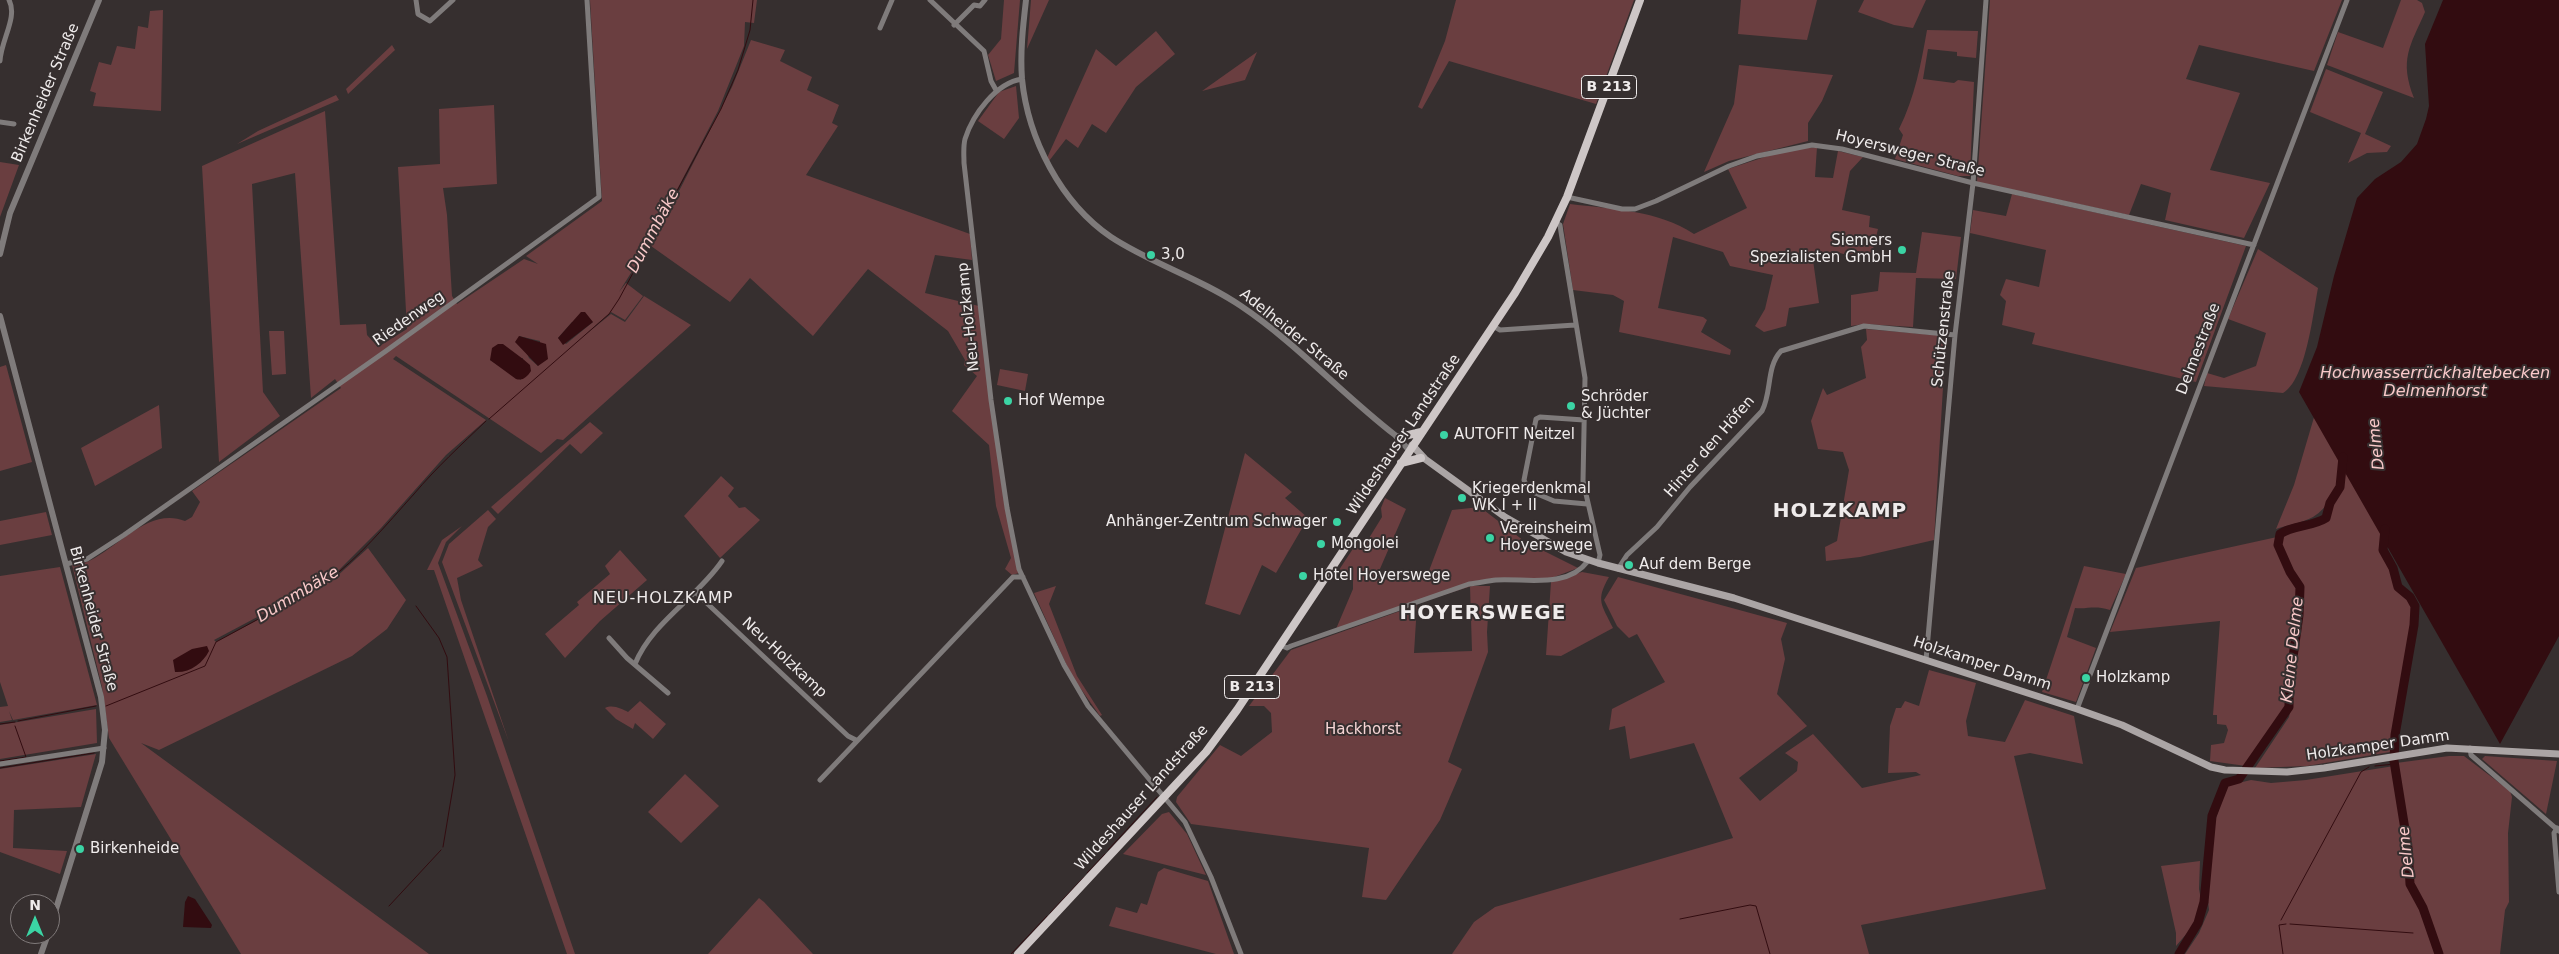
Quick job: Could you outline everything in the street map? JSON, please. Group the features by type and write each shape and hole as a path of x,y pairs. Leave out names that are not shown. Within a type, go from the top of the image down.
{"main road":[{"name":"Wildeshauser Landstraße","path":"1018,954 1206,752 1515,293 1556,223 1640,0"},
{"path":"1397,436 1421,432"},
{"name":"Holzkamper Damm","path":"1410,448 1520,527 1566,552 1588,561 1734,598 2077,709 2122,725 2211,767 2255,772 2324,768 2447,748 2559,754"},
{"path":"1401,463 1423,459"}],"street":[{"path":"0,61 0,49 5,32 10,27 12,6 9,0"},
{"name":"Birkenheider Straße","path":"0,254 10,213 99,0"},
{"path":"416,0 418,14 430,20 453,0"},
{"name":"Riedenweg","path":"66,564 94,556 394,345 599,197 587,0"},
{"path":"880,28 892,0"},
{"path":"930,0 954,25 984,51 991,83 996,90 1006,83 1022,79"},
{"path":"954,25 974,3 980,6 985,0"},
{"name":"Adelheider Straße","path":"1026,0 1021,57 1022,79 1032,128 1043,154 1060,184 1083,212 1110,236 1215,288 1252,313 1410,448"},
{"name":"Schützenstraße","path":"1926,660 1955,335 1973,183 1986,0"},
{"name":"Delmestraße","path":"2077,709 2346,0"},
{"name":"Neu-Holzkamp","path":"996,90 968,132 964,142 964,163 991,400 1014,549 1023,576 1064,665 1088,706 1185,822 1196,843 1241,954"},
{"path":"0,122 14,124"},
{"name":"Hoyersweger Straße","path":"1567,197 1614,207 1635,209 1729,166 1757,156 1812,145 1842,149 1973,183 2254,245"},
{"path":"1556,223 1560,225 1585,378 1583,481 1600,555 1598,564"},
{"name":"Birkenheider Straße","path":"0,316 101,697 105,730 104,748 95,787 60,897"},
{"path":"1493,326 1500,330 1575,325"},
{"name":"Hinter den Höfen","path":"1618,569 1627,555 1657,527 1690,487 1762,411 1766,403 1774,359 1781,352 1864,326 1955,335"},
{"path":"1584,420 1540,417 1536,419 1524,484 1528,490 1554,501 1587,504"},
{"path":"635,664 648,639 695,592 722,561"},
{"path":"1280,644 1287,648 1469,584 1496,580 1550,581 1578,570 1588,561"},
{"path":"820,780 1012,577 1023,576"},
{"name":"Neu-Holzkamp","path":"695,592 848,736 856,740"},
{"path":"608,638 668,693"},
{"path":"0,764 104,748"},
{"path":"2470,748 2471,755 2558,830 2554,833 2559,892"}],"green space":[{"path":"590,0 757,0 754,23 745,22 744,46 718,111 646,249 619,292 626,283 643,296 625,320 611,312 585,335 611,314 625,322 644,296 691,325 563,440 557,439 541,453 396,356 393,359 486,420 446,455 381,528 333,576 335,578 368,548 406,600 387,629 352,656 159,750 141,743 429,954 241,954 109,738 102,687 72,565 91,560 148,523 172,518 185,521 192,517 200,502 192,491 341,388 335,379 311,398 295,173 252,184 263,392 280,416 219,462 202,166 325,111 340,325 366,324 367,335 378,347 407,329 398,167 440,164 439,109 494,105 497,184 443,188 447,215 452,296 457,304 524,259 538,264 526,256 602,201","holes":["572,322 593,322 566,344 558,338","519,336 540,341 538,366 529,358","523,358 521,380 490,360","278,606 280,608 216,642 214,640"]},
{"path":"1004,0 1020,0 1014,73 996,81 988,55 1001,39"},
{"path":"1031,0 1049,0 1027,49"},
{"path":"1456,0 1634,0 1596,104 1449,61 1422,109 1418,107 1445,41"},
{"path":"1741,0 1817,0 1807,40 1738,34"},
{"path":"1864,0 1926,0 1913,28 1894,25 1858,12"},
{"path":"1990,0 2342,0 2314,71 2199,45 2186,79 2240,93 2210,170 2270,183 2244,238 2165,220 2171,193 2141,184 2129,215 1977,182"},
{"path":"2401,0 2417,0 2422,3 2425,12 2408,54 2407,73 2414,98 2327,65 2338,32 2383,48"},
{"path":"163,10 161,111 93,106 96,93 90,91 99,62 111,65 117,46 135,49 138,26 148,28 150,11"},
{"path":"1927,30 1978,31 1976,58 1957,56 1957,52 1928,49 1923,79 1954,83 1958,80 1974,82 1970,176 1958,176 1895,159 1903,135 1899,129 1913,93"},
{"path":"1156,31 1175,54 1136,87 1106,133 1092,124 1078,148 1066,139 1049,161 1047,158 1096,49 1116,66"},
{"path":"751,40 785,50 780,61 812,77 807,90 839,105 832,123 838,126 806,175 970,234 972,260 935,255 925,293 979,306 1005,507 1019,573 1012,575 1005,569 1011,558 996,506 989,445 952,411 977,376 964,365 965,360 948,331 868,269 813,336 750,278 730,302 651,246 732,87"},
{"path":"392,45 395,50 348,94 346,89"},
{"path":"1257,52 1245,80 1202,91"},
{"path":"1739,65 1833,75 1822,101 1808,123 1808,141 1729,161 1704,172 1734,104"},
{"path":"2326,69 2383,92 2365,134 2391,146 2387,152 2367,153 2348,163 2361,133 2310,112"},
{"path":"1016,86 1019,118 1004,139 978,121 999,92"},
{"path":"336,95 339,100 237,144 258,131"},
{"path":"1817,147 1815,177 1833,178 1838,151 1863,157 1850,171 1842,210 1870,216 1869,227 1878,229 1870,261 1836,252 1812,253 1819,303 1789,308 1786,326 1764,332 1755,326 1765,309 1773,275 1730,266 1723,252 1673,237 1658,308 1703,317 1707,320 1701,332 1731,350 1730,355 1619,332 1624,301 1613,295 1573,290 1563,224 1570,204 1618,209 1650,215 1680,226 1694,234 1747,208 1728,169 1786,150"},
{"path":"0,162 19,165 0,217"},
{"path":"2012,194 2246,246 2196,382 2032,344 2035,333 2002,325 2006,301 2000,295 2006,279 2039,287 2046,250 1970,233 1973,210 2006,216"},
{"path":"1922,232 1961,237 1956,279 1916,278 1913,327 1864,324 1851,326 1851,295 1878,291 1880,272 1916,273"},
{"path":"2258,249 2318,288 2303,361 2291,386 2283,393 2204,386 2207,373 2224,378 2256,366 2266,333 2228,319"},
{"path":"1866,329 1946,336 1934,540 1860,557 1826,561 1825,547 1837,541 1849,470 1843,452 1818,449 1811,421 1823,388 1827,395 1866,378 1861,347 1867,340"},
{"path":"269,331 284,331 286,374 272,375"},
{"path":"6,365 32,462 0,471 0,367"},
{"path":"1000,369 1028,374 1025,391 997,385"},
{"path":"2320,397 2347,419 2340,472 2336,486 2331,498 2323,509 2313,517 2276,529 2294,485"},
{"path":"159,405 162,448 95,486 81,448"},
{"path":"590,422 603,433 581,454 570,444 498,514 491,507"},
{"path":"1245,453 1292,492 1285,498 1308,518 1276,573 1262,565 1240,615 1205,604"},
{"path":"2343,469 2384,526 2380,546 2392,569 2397,587 2412,604 2413,624 2390,752 2307,766 2255,768 2289,717 2292,703 2291,685 2301,612 2302,587 2279,546 2281,535 2328,519 2339,490"},
{"path":"721,476 734,488 728,496 739,508 745,507 760,520 720,558 684,516"},
{"path":"1385,498 1406,509 1376,578 1405,582 1427,576 1452,510 1480,507 1524,541 1578,568 1549,579 1494,579 1336,629 1353,589 1353,581 1339,570 1358,541 1366,543 1382,517 1381,508"},
{"path":"488,510 496,519 488,527 478,560 483,566 457,578 461,600 509,742 442,562 449,544"},
{"path":"46,512 52,535 0,545 0,521"},
{"path":"462,526 446,542 438,563 487,696 575,954 567,954 434,570 427,570 442,540"},
{"path":"2277,537 2284,563 2298,586 2284,714 2246,766 2210,761 2211,745 2224,743 2228,730 2226,725 2217,724 2217,715 2213,715 2220,621 2110,632 2136,568"},
{"path":"620,550 647,580 600,621 565,658 545,634 579,605 577,602 610,574 605,566"},
{"path":"2084,566 2126,574 2110,610 2096,607 2075,608 2067,637 2096,648 2076,702 2042,692"},
{"path":"60,567 97,705 13,720 9,711 12,720 0,722 0,707 8,706 0,682 0,576"},
{"path":"1582,572 1609,577 1601,598 1603,608 1613,628 1561,656 1546,655 1551,582"},
{"path":"1618,577 1787,623 1781,639 1785,659 1777,694 1807,726 1739,778 1760,801 1797,771 1798,762 1785,753 1813,734 1862,788 1921,775 1916,772 1888,773 1890,726 1896,708 1901,708 1905,701 1919,706 1929,670 1976,683 1966,721 1968,736 2005,742 2025,700 2074,716 2083,764 2030,753 2014,756 2046,889 1861,925 1869,954 1452,954 1474,922 1495,907 1733,838 1694,743 1630,759 1625,726 1609,730 1612,709 1665,682 1637,634 1629,638 1617,626 1604,600"},
{"path":"1056,586 1049,604 1077,676 1102,715 1100,716 1071,675 1034,593"},
{"name":"Hackhorst","path":"1470,586 1490,586 1487,632 1488,652 1448,762 1462,769 1440,820 1386,900 1362,897 1369,848 1191,824 1176,802 1177,797 1220,745 1241,756 1272,732 1271,713 1264,706 1249,706 1291,650 1417,605 1414,653 1472,651"},
{"path":"640,701 666,724 653,739 635,723 633,729 616,719 605,708 620,708 628,712"},
{"path":"96,709 97,743 0,759 0,725"},
{"path":"96,754 81,807 14,810 13,848 67,851 60,874 0,852 0,769"},
{"path":"2449,756 2464,756 2510,791 2512,797 2508,833 2509,902 2505,910 2500,954 2440,954 2438,939 2412,883 2410,850 2396,763"},
{"path":"2485,756 2557,761 2546,814 2482,759"},
{"path":"2394,766 2407,848 2409,884 2433,938 2437,954 2185,954 2199,933 2209,910 2207,891 2212,831 2226,786 2251,780 2271,783 2306,780"},
{"path":"685,774 719,806 681,843 648,812"},
{"path":"1169,812 1187,834 1206,875 1123,854 1162,814"},
{"path":"2200,861 2199,889 2202,905 2200,918 2176,946 2176,933 2161,866"},
{"path":"1164,868 1208,881 1234,954 1216,954 1109,926 1116,907 1137,913 1141,903 1147,905 1158,872"},
{"path":"759,898 764,902 813,954 708,954"}],"water":[{"name":"Hochwasserrückhaltebecken Delmenhorst","path":"2443,0 2559,0 2559,636 2500,744 2299,392 2317,347 2334,276 2357,198 2375,179 2401,162 2417,144 2429,106 2425,44"},
{"path":"581,312 585,312 593,322 563,345 558,338"},
{"path":"519,336 546,344 548,359 538,366 515,342"},
{"path":"498,344 503,344 530,365 531,371 526,377 516,379 490,360 492,348"},
{"path":"207,646 209,651 200,663 186,671 175,672 173,660 192,649"},
{"path":"188,896 195,899 212,925 211,928 183,927 185,902"}],"waterway":[{"name":"Dummbäke","path":"489,419 609,314 619,299 721,109 738,70 750,30 753,0"},
{"name":"Dummbäke","path":"106,706 205,666 216,642 325,583 361,552 431,475 486,421"},
{"name":"Kleine Delme","path":"2179,954 2198,923 2204,902 2212,816 2225,783 2239,779 2289,707 2289,685 2299,615 2300,587 2290,572 2278,545 2280,534 2326,518 2330,503 2340,487 2343,457"},
{"name":"Delme","path":"2385,529 2383,550 2393,568 2398,587 2410,597 2415,606 2414,625 2395,735 2394,761 2408,848 2410,884 2423,908 2439,954"},
{"path":"416,606 439,638 447,657 455,775 443,847"},
{"name":"Dummbäke","path":"18,721 96,706"},
{"name":"Dummbäke","path":"0,724 15,722"},
{"path":"0,761 26,757 15,726"},
{"path":"0,768 94,753"},
{"path":"2375,766 2395,764"},
{"path":"2281,920 2361,772 2369,767"},
{"path":"1108,850 1157,797"},
{"path":"389,906 441,850"},
{"path":"1087,873 1105,854"},
{"path":"1050,913 1084,877"},
{"path":"1680,919 1750,905 1756,906 1770,954"},
{"path":"1011,954 1047,916"},
{"path":"2283,954 2279,925 2286,924"},
{"path":"2290,924 2413,933"}],"place":[{"name":"Siemers Spezialisten GmbH","path":"1902,250"},
{"name":"3,0","path":"1151,255"},
{"name":"Hof Wempe","path":"1008,401"},
{"name":"Schröder & Jüchter","path":"1571,406"},
{"name":"AUTOFIT Neitzel","path":"1444,435"},
{"name":"Kriegerdenkmal WK I + II","path":"1462,498"},
{"name":"Anhänger-Zentrum Schwager","path":"1337,522"},
{"name":"Vereinsheim Hoyerswege","path":"1490,538"},
{"name":"Mongolei","path":"1321,544"},
{"name":"Auf dem Berge","path":"1629,565"},
{"name":"Hotel Hoyerswege","path":"1303,576"},
{"name":"Holzkamp","path":"2086,678"},
{"name":"Birkenheide","path":"80,849"}],"district":[{"name":"HOLZKAMP","path":"1840,512"},
{"name":"NEU-HOLZKAMP","path":"663,599"},
{"name":"HOYERSWEGE","path":"1483,614"}]}
